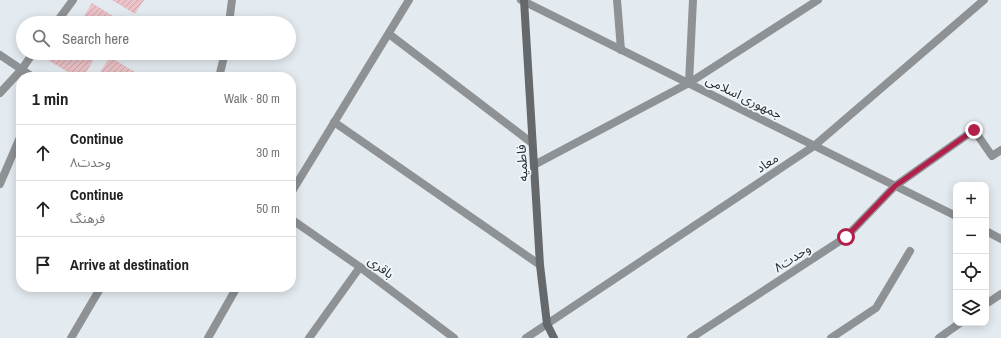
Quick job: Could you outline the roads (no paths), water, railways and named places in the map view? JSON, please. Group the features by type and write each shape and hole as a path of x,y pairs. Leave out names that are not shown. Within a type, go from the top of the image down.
{"main road":[{"name":"فاطمیه","path":"523,0 540,265 547,324 554,338"}],"street":[{"path":"61,16 73,0"},
{"path":"230,16 232,0"},
{"path":"296,185 409,0"},
{"name":"جمهوری اسلامی","path":"523,0 953,215"},
{"path":"617,0 621,50"},
{"path":"689,83 694,0"},
{"path":"534,165 689,83 818,0"},
{"name":"معاد","path":"526,338 814,146 984,0"},
{"path":"389,34 532,143"},
{"path":"0,55 26,72"},
{"path":"19,72 28,60"},
{"path":"220,72 223,60"},
{"path":"0,93 16,76"},
{"path":"334,122 540,265"},
{"name":"وحدت۸","path":"692,338 846,237 895,186 974,130 992,156 1001,150"},
{"path":"0,184 16,147"},
{"name":"باقری","path":"296,222 360,266 454,338"},
{"path":"989,233 1001,239"},
{"path":"831,338 876,308 910,250"},
{"path":"309,338 360,266"},
{"path":"71,338 98,292"},
{"path":"208,338 234,292"},
{"path":"989,302 1001,294"},
{"path":"939,338 956,326"}]}
